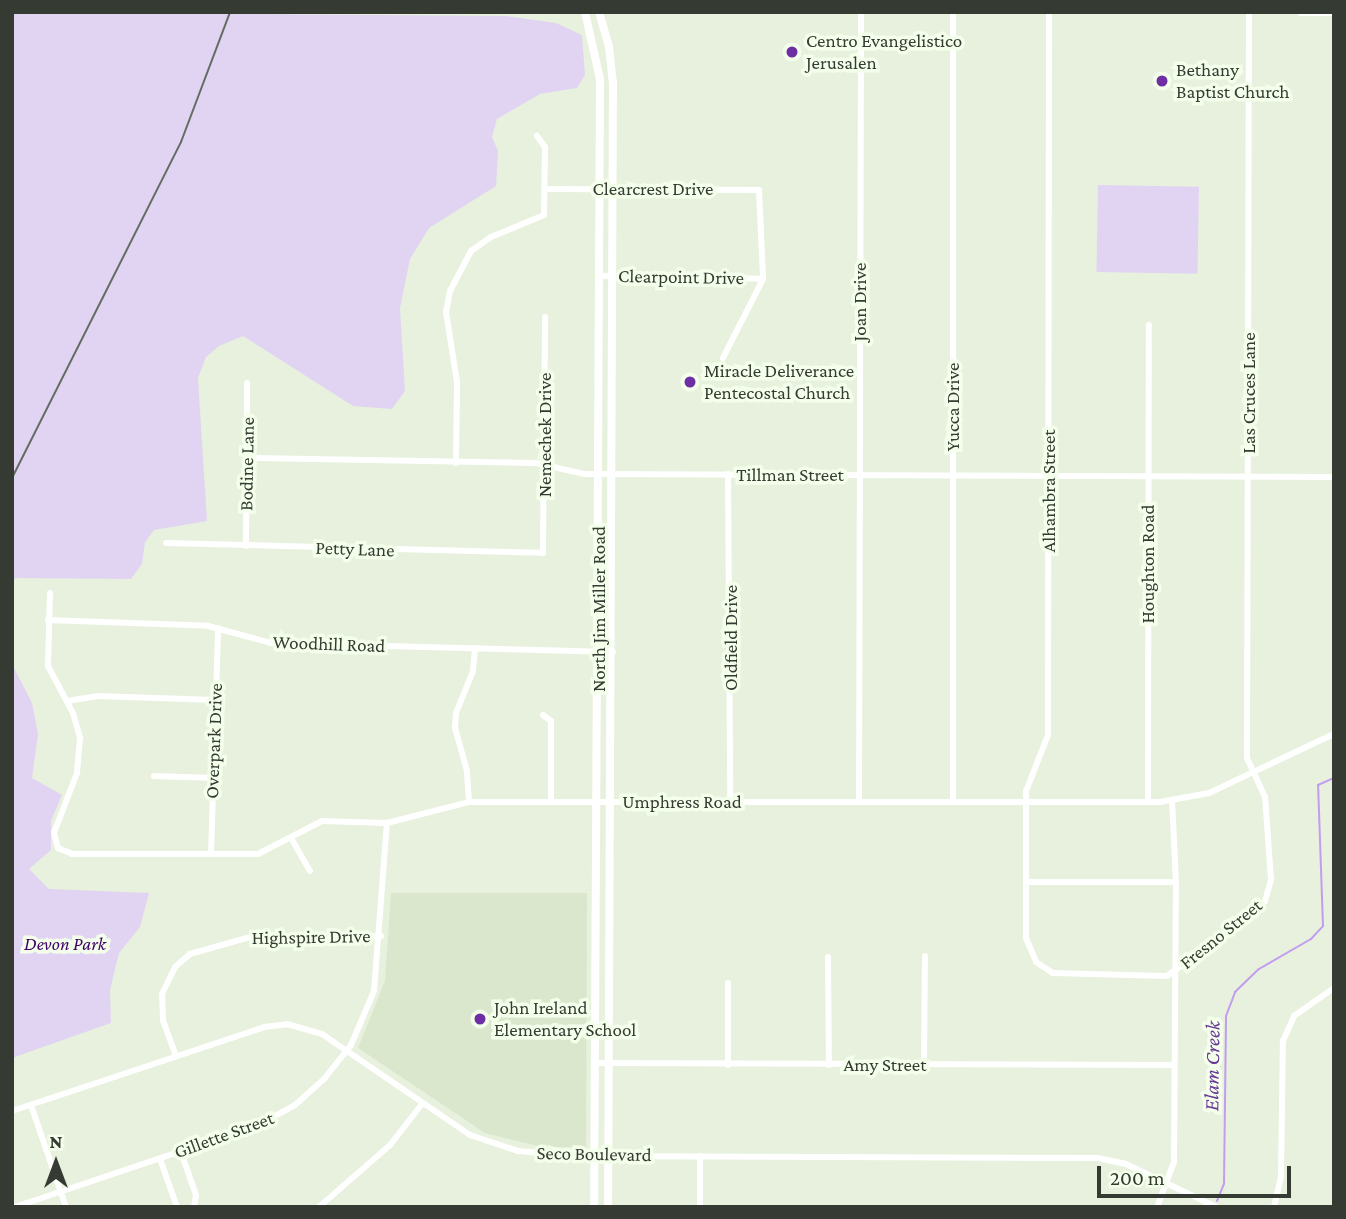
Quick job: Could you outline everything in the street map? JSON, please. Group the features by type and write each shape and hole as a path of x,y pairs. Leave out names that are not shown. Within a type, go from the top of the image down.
{"main road":[{"name":"North Jim Miller Road","path":"585,12 598,56 600,96 600,651 594,915 594,1207"},
{"name":"North Jim Miller Road","path":"598,12 611,55 612,96 613,652 608,915 608,1207"},
{"path":"1301,12 1332,13"},
{"path":"600,96 612,96"},
{"path":"594,915 608,915"}],"street":[{"name":"Joan Drive","path":"859,802 861,12"},
{"name":"Yucca Drive","path":"953,12 953,802"},
{"name":"Alhambra Street","path":"1049,12 1048,735 1028,782 1026,937 1036,962 1053,974 1167,976 1175,971"},
{"name":"Las Cruces Lane","path":"1249,12 1247,758 1254,773"},
{"path":"456,463 457,382 446,312 450,291 471,251 510,228 541,220 545,189 545,147 537,136"},
{"name":"Clearcrest Drive","path":"545,189 760,190 763,279"},
{"name":"Clearpoint Drive","path":"599,276 763,279"},
{"path":"723,358 763,279"},
{"name":"Nemechek Drive","path":"544,553 545,317"},
{"name":"Houghton Road","path":"1149,325 1149,802"},
{"name":"Bodine Lane","path":"246,546 247,383"},
{"name":"Tillman Street","path":"248,458 546,465 600,474 1334,477"},
{"name":"Oldfield Drive","path":"728,474 730,801"},
{"name":"Petty Lane","path":"166,544 544,553"},
{"path":"50,593 48,666 67,701 97,696 215,700"},
{"name":"Woodhill Road","path":"48,620 218,628 263,643 613,652"},
{"name":"Overpark Drive","path":"211,855 218,628"},
{"path":"469,802 467,771 455,728 456,713 474,671 475,648"},
{"name":"Umphress Road","path":"67,701 78,729 80,759 56,820 54,841 65,853 258,854 322,821 387,823 469,802 1172,800 1209,793 1334,734"},
{"path":"543,715 551,721 551,802"},
{"name":"Fresno Street","path":"1175,971 1256,911 1270,891 1266,803 1254,773"},
{"path":"154,776 213,778"},
{"path":"1157,1207 1169,1183 1174,1162 1176,882 1172,800"},
{"name":"Gillette Street","path":"15,1207 277,1117 311,1093 348,1051 374,991 381,936 387,823"},
{"path":"291,838 310,871"},
{"path":"1026,882 1176,882"},
{"name":"Highspire Drive","path":"176,1056 163,1020 162,994 174,967 190,954 250,937 381,936"},
{"path":"925,956 925,1065"},
{"path":"828,957 829,1065"},
{"path":"728,983 729,1065"},
{"path":"1274,1207 1281,1176 1283,1041 1294,1016 1334,988"},
{"name":"Seco Boulevard","path":"12,1111 176,1056 287,1024 322,1034 470,1135 499,1146 539,1154 1098,1158 1126,1164 1213,1205"},
{"name":"Amy Street","path":"595,1063 1174,1065"},
{"path":"319,1207 390,1145 422,1104"},
{"path":"30,1105 66,1207"},
{"path":"181,1152 196,1195 194,1207"},
{"path":"700,1156 700,1207"},
{"path":"160,1159 177,1207"}],"shaded area":[{"name":"John Ireland Elementary School","path":"391,893 587,893 586,1147 542,1147 485,1133 358,1048 385,981"}],"green space":[{"path":"12,12 506,16 556,23 582,35 585,75 577,88 540,94 497,119 492,137 498,151 496,186 429,228 410,259 400,308 405,391 392,409 353,406 243,336 219,346 206,357 198,378 207,521 154,530 145,542 142,564 131,579 15,578 12,586"},
{"path":"1098,185 1199,187 1197,274 1096,272"},
{"name":"Devon Park","path":"12,664 32,703 38,734 32,778 62,795 51,821 51,850 29,869 49,889 149,893 140,927 119,953 110,990 111,1023 12,1058"}],"waterway":[{"name":"Elam Creek","path":"1217,1201 1224,1184 1226,1016 1235,992 1259,969 1311,939 1323,926 1318,785 1334,778"}],"tram line":[{"path":"12,478 181,142 230,12"}],"place":[{"name":"Centro Evangelistico Jerusalen","path":"792,52"},
{"name":"Bethany Baptist Church","path":"1162,81"},
{"name":"Miracle Deliverance Pentecostal Church","path":"690,382"},
{"name":"John Ireland Elementary School","path":"480,1019"}]}
